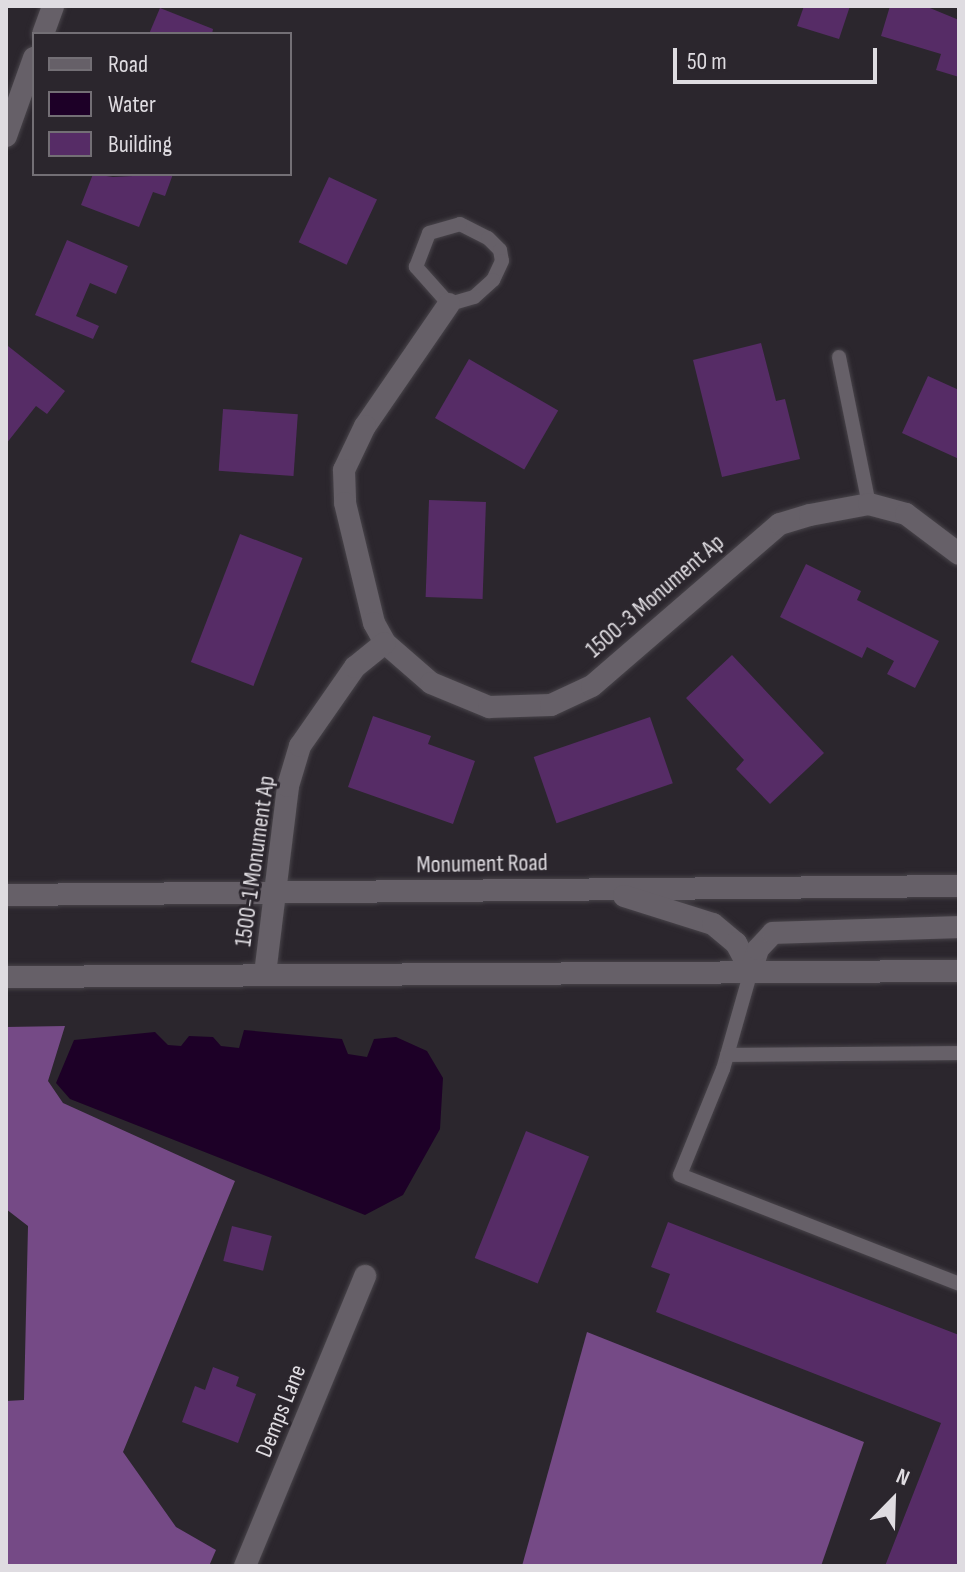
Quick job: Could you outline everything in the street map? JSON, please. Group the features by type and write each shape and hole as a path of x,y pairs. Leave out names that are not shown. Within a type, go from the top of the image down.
{"main road":[{"path":"44,32 53,6"},
{"path":"6,136 32,64"},
{"path":"385,643 374,623 345,503 344,470 365,426 449,304"},
{"name":"1500-3 Monument Ap","path":"385,643 431,683 473,702 515,708 551,705 592,686 780,524 869,504 906,514 959,554"},
{"name":"1500-1 Monument Ap","path":"265,974 288,786 300,746 355,667 385,643"},
{"name":"Monument Road","path":"6,895 959,886"},
{"path":"599,889 713,924 736,943 751,971"},
{"path":"751,971 758,949 773,933 959,927"},
{"path":"6,977 959,971"},
{"name":"Demps Lane","path":"245,1566 365,1276"}],"lane":[{"path":"460,224 488,238 500,250 502,261 493,280 474,297 449,304 416,267 429,233 460,224"},
{"path":"839,357 869,504"},
{"path":"751,971 727,1055 680,1175 959,1284"},
{"path":"727,1055 959,1053"}],"shaded area":[{"path":"65,1026 48,1081 63,1103 235,1181 123,1452 176,1527 216,1550 209,1566 6,1566 6,1401 24,1400 28,1226 6,1209 6,1027"},
{"path":"587,1332 864,1442 821,1566 522,1566"}],"water":[{"path":"244,1030 342,1039 348,1054 367,1057 374,1039 396,1037 427,1051 443,1078 440,1129 403,1195 365,1215 70,1099 56,1083 74,1040 155,1032 168,1045 181,1046 189,1036 213,1037 221,1046 239,1048"}],"building":[{"path":"804,6 850,6 839,39 797,26"},
{"path":"890,6 925,6 959,20 959,77 936,70 941,54 881,36"},
{"path":"160,8 213,29 212,32 150,32"},
{"path":"92,176 172,176 165,196 153,192 139,227 81,205"},
{"path":"329,177 377,199 347,265 299,242"},
{"path":"67,240 128,266 116,294 90,283 76,316 99,326 93,339 35,315"},
{"path":"761,343 776,401 785,399 800,459 722,477 693,360"},
{"path":"8,346 65,391 47,414 36,406 6,444"},
{"path":"469,359 558,410 524,469 435,418"},
{"path":"928,376 959,390 959,459 902,433"},
{"path":"223,409 298,414 293,476 219,471"},
{"path":"429,500 486,502 483,599 426,597"},
{"path":"240,534 303,558 253,686 191,662"},
{"path":"806,564 861,591 857,600 939,641 915,688 887,674 894,661 867,647 862,658 780,617"},
{"path":"732,655 824,753 770,804 736,769 744,760 686,698"},
{"path":"373,716 431,736 428,744 475,761 453,824 348,787"},
{"path":"650,717 673,783 556,823 534,757"},
{"path":"526,1131 589,1156 538,1283 475,1258"},
{"path":"668,1222 959,1335 959,1566 885,1566 941,1423 656,1312 670,1274 651,1267"},
{"path":"232,1226 272,1236 263,1271 223,1261"},
{"path":"213,1367 239,1377 236,1386 256,1394 238,1443 182,1422 195,1386 205,1390"}]}
